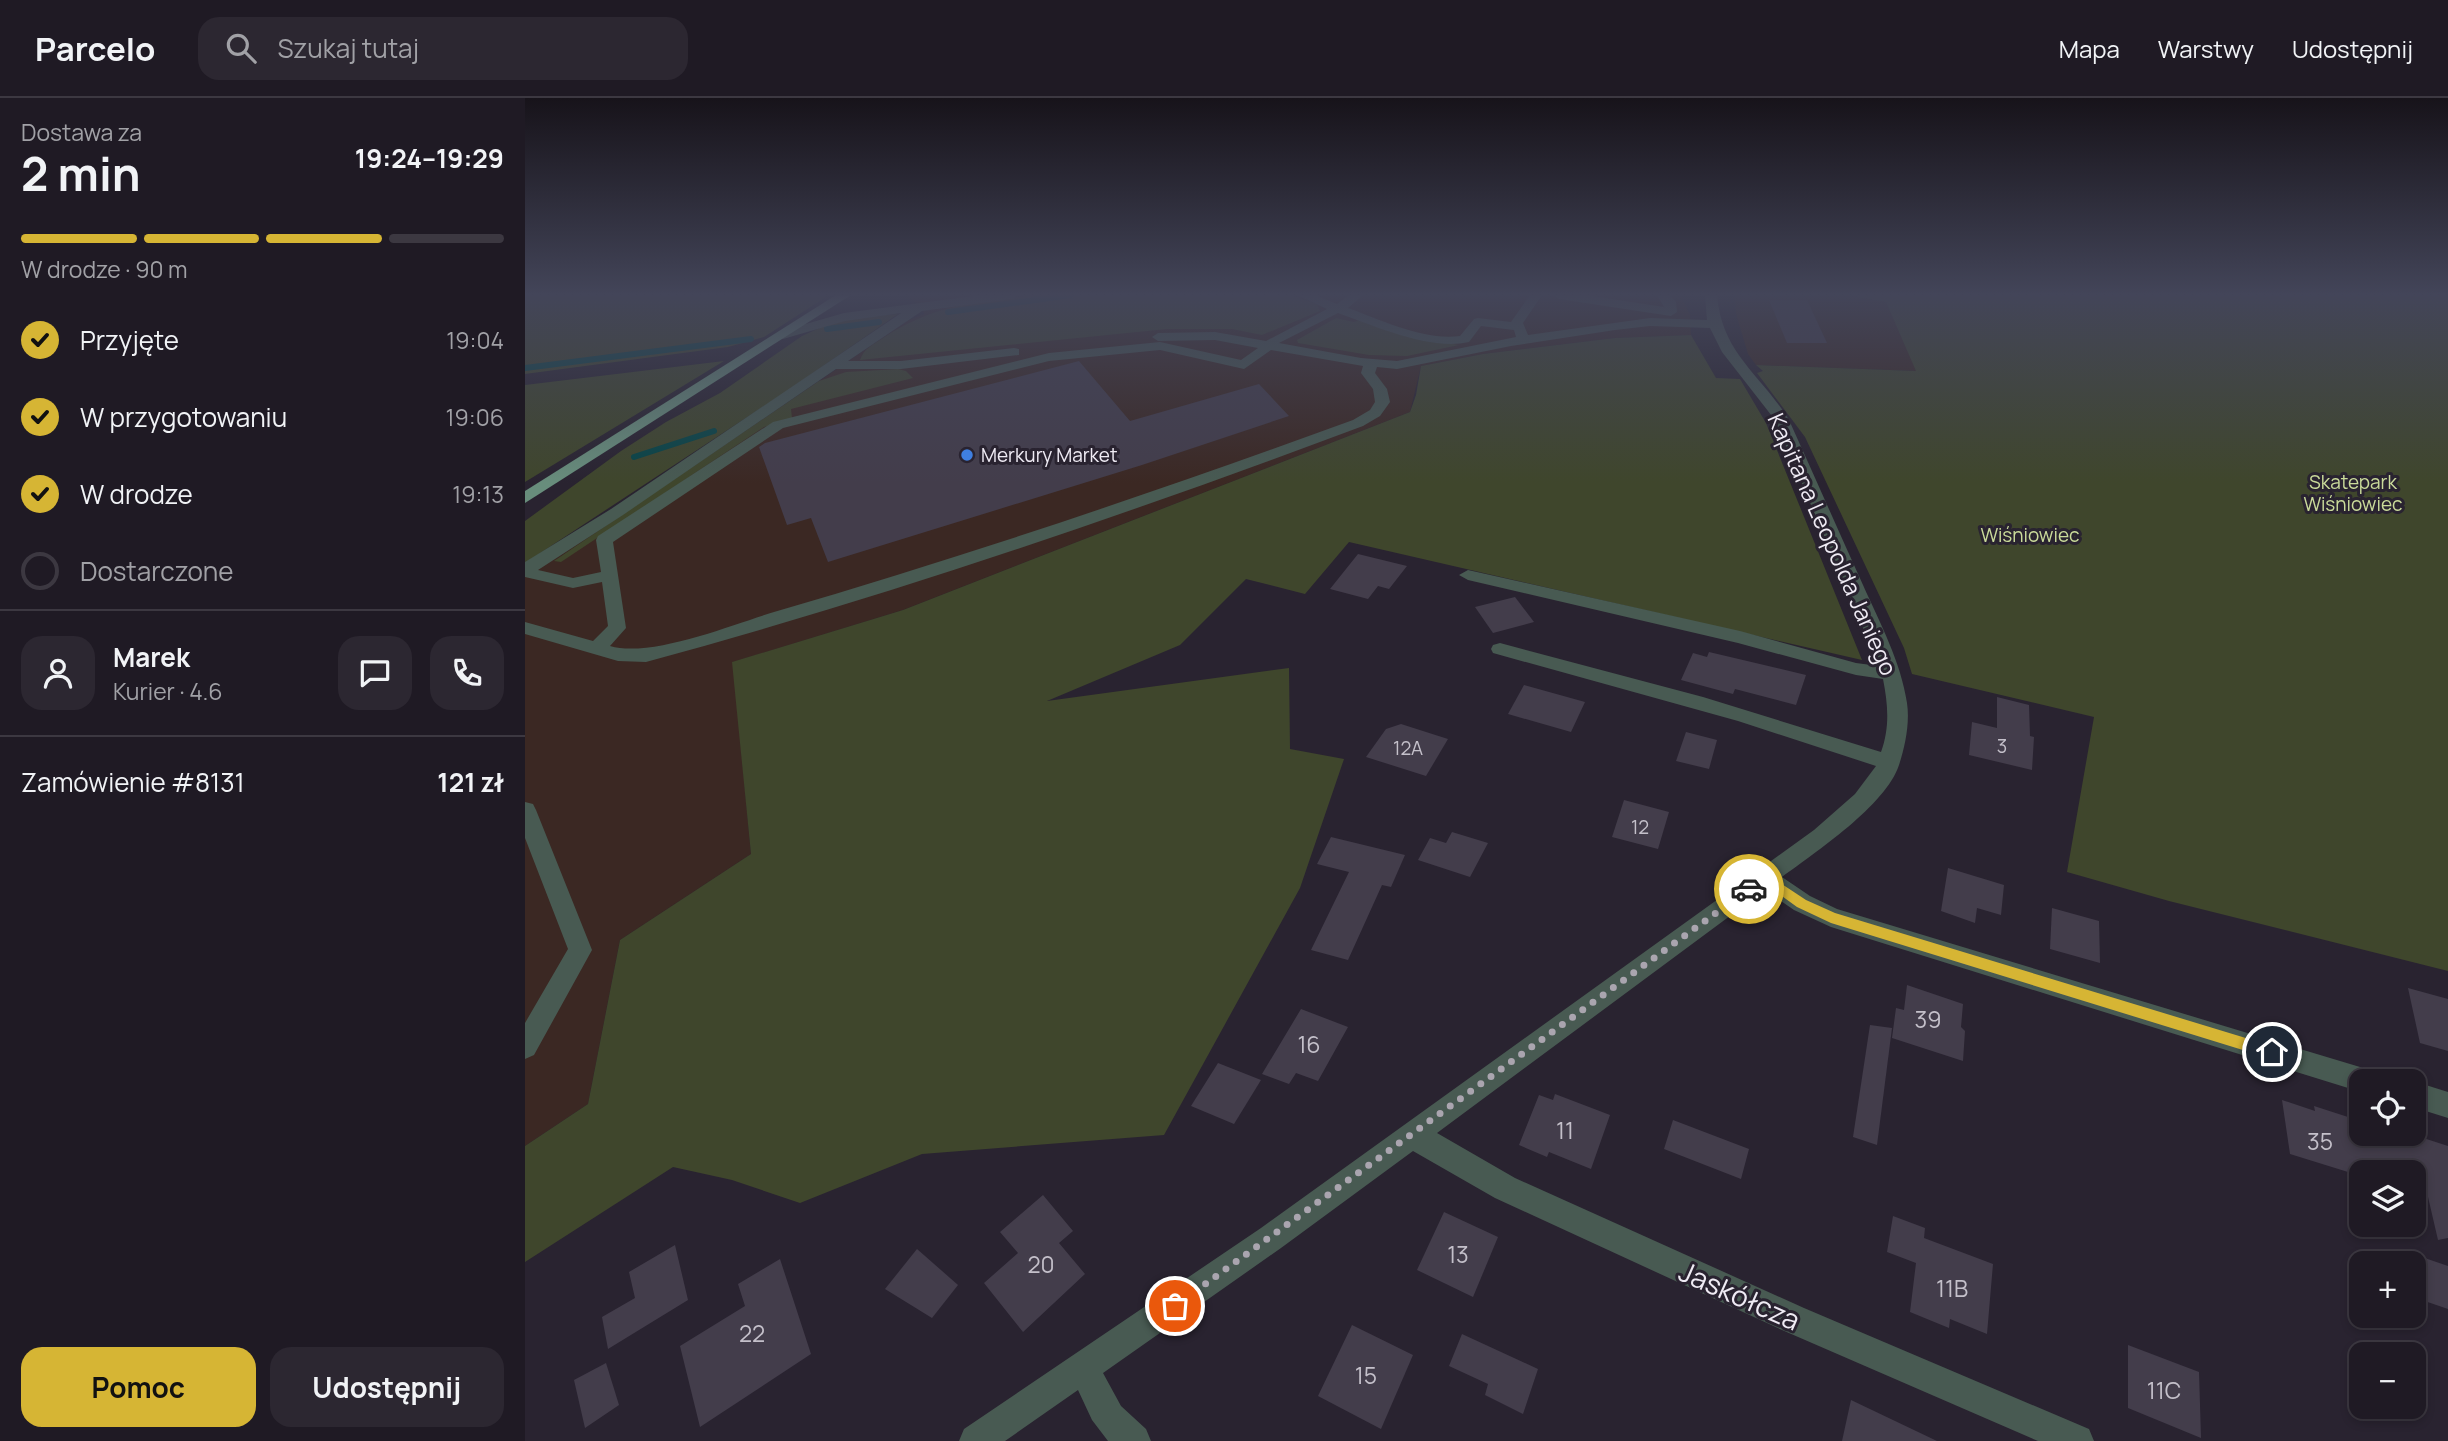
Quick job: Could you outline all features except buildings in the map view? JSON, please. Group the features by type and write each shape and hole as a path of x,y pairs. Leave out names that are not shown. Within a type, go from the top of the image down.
{"main road":[{"path":"525,498 747,358"}],"street":[{"path":"525,571 844,358"},
{"path":"832,366 874,367 972,358"},
{"path":"596,649 617,628 604,540 770,429 1042,358"},
{"path":"1214,358 1244,365 1253,358"},
{"path":"1337,358 1371,364 1415,363 1440,358"},
{"name":"Kapitana Leopolda Janiego","path":"976,1441 1260,1246 1822,836 1878,785 1890,763 1899,722 1892,674 1782,420 1771,402 1731,358"},
{"path":"923,363 923,370 931,385"},
{"path":"525,628 596,649 636,657 670,651 1167,494 1372,417 1379,412 1384,396 1368,373 1371,364"},
{"path":"525,571 572,583 610,575"},
{"path":"1468,575 1740,638 1856,669 1892,674"},
{"path":"1500,649 1629,683 1840,745 1890,763"},
{"path":"525,810 580,950 525,1047"},
{"path":"1765,878 1802,903 1831,917 2349,1076"},
{"path":"2426,1098 2448,1105"},
{"name":"Jaskółcza","path":"1411,1134 1518,1194 1793,1319 2077,1441"},
{"path":"1085,1367 1101,1407 1123,1433 1135,1441"}],"shaded area":[{"path":"854,358 1464,358 1421,366 1410,412 903,610 733,662 751,854 620,940 588,1104 525,1146 525,577 628,512"},
{"path":"1751,358 1911,358 1917,371 1756,365"}],"green space":[{"path":"525,358 648,358 525,374"},
{"path":"771,358 835,358 525,563 525,521 621,451 666,422 720,393"},
{"path":"1464,358 1704,358 1716,378 1740,379 1766,423 1862,660 1349,542 1305,594 1246,579 1180,645 1047,701 1289,668 1290,749 1344,759 1300,888 1164,1135 922,1154 800,1203 732,1180 673,1167 525,1262 525,1146 588,1104 620,940 751,854 732,662 903,610 1410,412 1421,366"},
{"name":"Wiśniowiec","path":"1910,358 2448,358 2448,971 2169,901 2067,872 2094,717 1912,674 1904,648 1805,437 1757,373 1763,371 1756,365 1916,371"},
{"path":"724,361 525,482 525,385"},
{"path":"898,369 906,371 913,378 791,409 792,418 764,427 561,562 554,561 819,381 846,372"}],"waterway":[{"path":"525,368 605,358"},
{"path":"634,457 714,431"}],"way so far":[{"path":"1175,1306 1749,889"}],"place":[{"name":"Merkury Market","path":"967,455"}],"route":[{"path":"1749,889 1765,878 1802,903 1831,917 2272,1052"}],"park label":[{"name":"Skatepark Wiśniowiec","path":"2353,493"}]}
